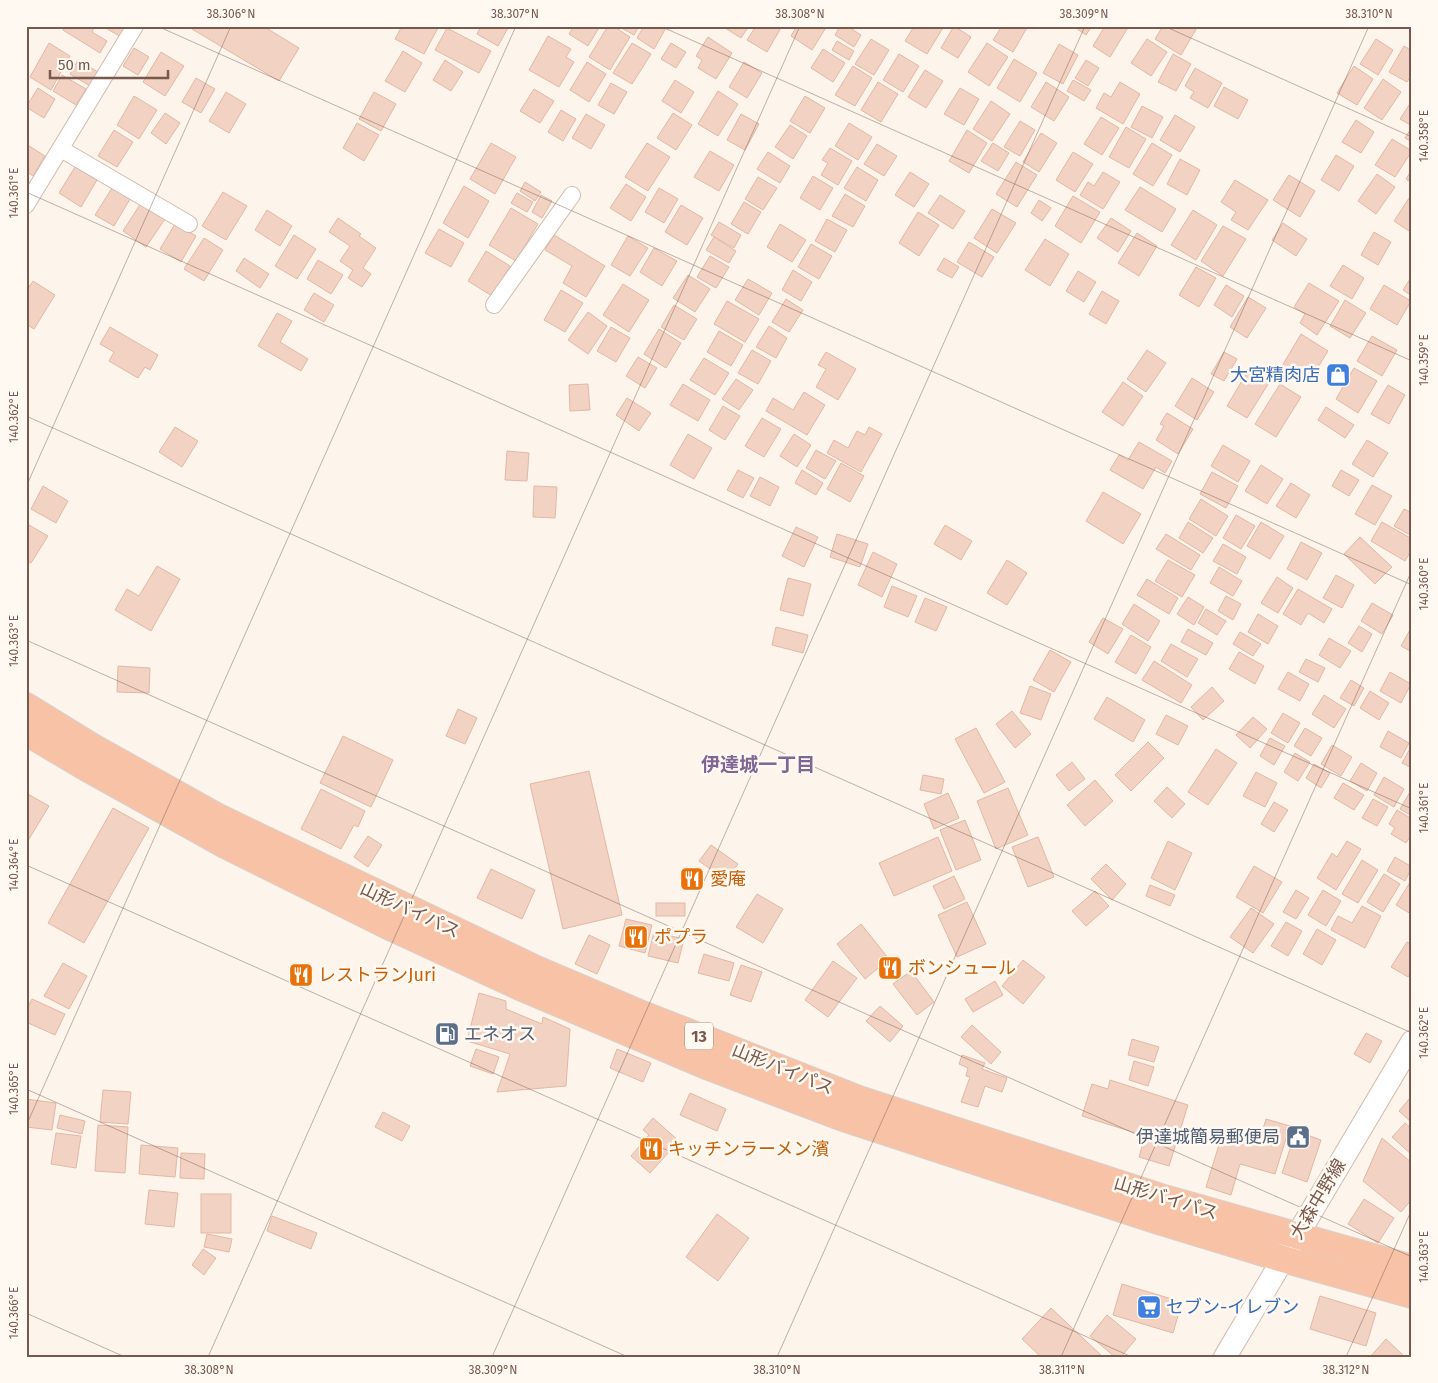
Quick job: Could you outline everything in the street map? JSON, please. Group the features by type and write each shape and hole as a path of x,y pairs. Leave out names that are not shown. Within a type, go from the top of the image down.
{"highway":[{"name":"山形バイパス","path":"26,706 91,746 218,817 536,969 637,1012 859,1099 1146,1193 1412,1268"},
{"name":"山形バイパス","path":"26,732 225,845 362,913 520,986 709,1067 843,1118 1155,1220 1283,1259 1412,1294"}],"main road":[{"name":"大森中野線","path":"1226,1357 1412,1042"}],"street":[{"path":"26,205 135,26"},
{"path":"61,149 189,224"},
{"path":"494,305 572,195"}],"building":[{"path":"65,26 95,26 92,32 107,41 100,53 63,30"},
{"path":"102,26 130,26 123,38"},
{"path":"187,26 263,26 299,48 279,81"},
{"path":"402,26 439,26 424,54 395,39"},
{"path":"481,26 509,26 498,46 477,34"},
{"path":"574,26 600,26 588,46 569,34"},
{"path":"608,26 613,26 630,37 610,70 589,57"},
{"path":"618,26 639,26 634,35"},
{"path":"644,26 667,26 654,49 637,38"},
{"path":"722,26 749,26 741,38"},
{"path":"756,26 782,26 767,52 747,40"},
{"path":"797,26 827,26 812,50 791,36"},
{"path":"840,26 847,26 861,35 854,47 835,35"},
{"path":"910,26 944,26 927,54 905,41 913,28"},
{"path":"954,26 971,37 958,58 941,48"},
{"path":"1002,26 1028,26 1013,52 993,40"},
{"path":"1073,26 1092,26 1086,35"},
{"path":"1105,26 1129,26 1110,57 1093,46"},
{"path":"1163,26 1198,26 1181,55 1155,39"},
{"path":"447,28 491,51 479,73 435,50"},
{"path":"548,36 571,49 566,57 574,62 559,87 529,70"},
{"path":"708,37 732,53 716,79 698,68 702,60 696,56"},
{"path":"871,39 889,50 874,75 855,64"},
{"path":"1147,39 1167,52 1151,76 1131,63"},
{"path":"1376,39 1393,50 1378,75 1360,64"},
{"path":"837,41 854,51 849,60 832,50"},
{"path":"49,43 70,56 51,90 30,77"},
{"path":"632,43 651,54 632,84 613,73"},
{"path":"671,43 686,52 676,68 661,59"},
{"path":"987,43 1008,57 989,86 968,72"},
{"path":"1059,44 1078,55 1063,84 1043,73"},
{"path":"1404,46 1412,51 1412,74 1407,82 1389,72"},
{"path":"134,48 149,57 138,75 123,66"},
{"path":"823,49 845,63 833,82 811,68"},
{"path":"403,51 422,63 405,92 385,81"},
{"path":"161,52 184,66 165,96 143,82"},
{"path":"899,54 919,66 903,92 883,80"},
{"path":"1173,54 1191,64 1176,91 1158,82"},
{"path":"1014,59 1037,73 1020,102 997,88"},
{"path":"78,60 98,72 90,86 70,74"},
{"path":"445,60 463,72 451,91 433,80"},
{"path":"1086,60 1099,68 1088,86 1075,78"},
{"path":"587,62 606,74 589,102 570,90"},
{"path":"744,62 762,73 747,98 729,87"},
{"path":"853,66 872,78 855,106 835,95"},
{"path":"1354,66 1373,79 1357,105 1337,93"},
{"path":"1195,68 1222,83 1208,108 1190,98 1194,92 1185,86"},
{"path":"925,70 943,81 926,108 908,97"},
{"path":"62,75 86,89 76,105 53,91"},
{"path":"196,78 215,89 201,113 182,102"},
{"path":"1383,79 1401,92 1382,120 1364,108"},
{"path":"675,80 694,92 681,113 662,101"},
{"path":"1073,80 1091,90 1084,101 1067,91"},
{"path":"878,82 898,94 881,122 861,110"},
{"path":"1046,82 1069,97 1054,121 1031,107"},
{"path":"1120,82 1140,94 1123,124 1096,108 1104,93 1111,97"},
{"path":"611,83 627,92 614,114 598,105"},
{"path":"1224,87 1248,100 1238,119 1214,106"},
{"path":"38,88 55,99 44,118 26,107"},
{"path":"960,88 979,99 964,125 944,114"},
{"path":"534,89 554,101 540,123 520,111"},
{"path":"718,91 738,104 718,136 698,124"},
{"path":"226,92 246,104 229,133 209,121"},
{"path":"374,92 396,104 381,131 359,119"},
{"path":"134,96 157,110 139,139 117,125"},
{"path":"805,96 825,108 810,133 790,121"},
{"path":"991,101 1010,114 992,141 973,129"},
{"path":"1412,102 1412,126 1400,119"},
{"path":"1142,106 1163,117 1152,138 1131,127"},
{"path":"561,110 576,119 563,141 548,132"},
{"path":"165,113 180,123 166,144 151,133"},
{"path":"673,113 692,125 676,150 657,138"},
{"path":"586,114 605,125 591,149 572,138"},
{"path":"741,114 759,124 745,150 727,140"},
{"path":"1175,115 1195,127 1180,152 1160,140"},
{"path":"1101,117 1119,128 1102,155 1084,144"},
{"path":"1356,120 1374,132 1361,153 1342,142"},
{"path":"1020,121 1035,130 1020,156 1004,147"},
{"path":"357,123 379,135 364,161 343,148"},
{"path":"849,123 872,137 858,160 835,146"},
{"path":"790,125 807,136 793,159 775,147"},
{"path":"1126,127 1146,139 1129,168 1109,157"},
{"path":"1412,127 1412,142 1405,138"},
{"path":"114,130 133,142 117,167 98,156"},
{"path":"967,130 987,143 969,173 949,161"},
{"path":"1041,133 1057,143 1039,172 1023,162"},
{"path":"1392,139 1412,151 1395,177 1375,165"},
{"path":"491,143 516,157 495,194 470,179"},
{"path":"647,143 670,157 648,191 625,177"},
{"path":"993,143 1009,153 998,171 981,161"},
{"path":"1152,143 1172,155 1153,186 1133,174"},
{"path":"26,144 45,156 33,176 26,171"},
{"path":"877,144 897,156 884,176 864,164"},
{"path":"830,148 852,161 838,185 821,175 828,163 822,160"},
{"path":"710,151 734,165 719,191 694,177"},
{"path":"768,152 790,166 780,183 757,169"},
{"path":"1073,152 1093,164 1075,192 1056,180"},
{"path":"1336,155 1354,166 1339,191 1321,180"},
{"path":"1180,159 1200,170 1187,195 1167,184"},
{"path":"1016,162 1037,175 1017,207 996,194"},
{"path":"75,167 97,180 81,207 59,193"},
{"path":"857,167 878,180 866,201 844,188"},
{"path":"1412,169 1412,183 1406,179"},
{"path":"910,172 929,184 914,207 895,195"},
{"path":"1103,172 1120,182 1103,209 1080,195 1088,182 1094,186"},
{"path":"1377,174 1395,187 1376,214 1358,201"},
{"path":"1289,175 1315,191 1300,217 1273,200"},
{"path":"813,176 833,188 820,210 800,198"},
{"path":"758,177 777,188 763,210 745,199"},
{"path":"1235,180 1268,200 1248,230 1231,220 1236,212 1221,202"},
{"path":"525,182 541,192 535,201 520,191"},
{"path":"626,184 646,197 631,221 610,208"},
{"path":"464,186 489,201 468,238 443,223"},
{"path":"1140,187 1176,209 1162,232 1125,210"},
{"path":"112,188 130,199 114,226 95,215"},
{"path":"659,188 678,199 664,223 645,212"},
{"path":"223,192 247,206 226,240 202,226"},
{"path":"517,193 533,202 527,212 511,203"},
{"path":"845,194 865,206 853,227 832,216"},
{"path":"541,195 552,201 542,218 532,212"},
{"path":"940,195 965,211 953,229 928,213"},
{"path":"1073,196 1100,212 1081,243 1055,226"},
{"path":"1409,198 1412,200 1412,233 1394,221"},
{"path":"1039,200 1051,208 1042,221 1031,213"},
{"path":"744,202 761,212 748,234 731,224"},
{"path":"141,203 165,219 146,247 123,231"},
{"path":"681,205 703,218 687,245 665,232"},
{"path":"511,208 538,224 516,261 489,245"},
{"path":"992,209 1016,223 997,253 974,238"},
{"path":"267,210 292,226 280,246 255,230"},
{"path":"1193,210 1217,225 1196,260 1171,245"},
{"path":"918,212 939,225 919,256 899,243"},
{"path":"338,218 361,234 359,236 376,248 363,268 371,274 362,287 348,278 353,270 340,261 350,246 329,232"},
{"path":"1111,218 1131,231 1118,252 1097,238"},
{"path":"827,219 847,230 835,252 815,241"},
{"path":"719,222 741,235 734,248 711,235"},
{"path":"1283,223 1307,239 1296,256 1272,240"},
{"path":"175,224 196,236 181,262 160,249"},
{"path":"780,224 806,240 792,262 767,247"},
{"path":"1223,226 1246,239 1223,276 1201,261"},
{"path":"439,229 464,243 451,267 425,253"},
{"path":"1374,232 1391,242 1378,265 1361,255"},
{"path":"1137,233 1157,246 1139,276 1118,263"},
{"path":"294,235 316,249 297,279 275,266"},
{"path":"554,235 605,266 586,297 563,283 572,266 545,250"},
{"path":"628,236 648,248 630,276 611,265"},
{"path":"714,237 736,251 729,263 706,250"},
{"path":"204,238 223,250 204,281 184,269"},
{"path":"1045,239 1069,254 1050,286 1025,270"},
{"path":"969,242 994,257 982,277 957,262"},
{"path":"811,244 832,256 819,279 798,267"},
{"path":"654,248 677,261 662,286 640,272"},
{"path":"486,251 510,266 492,296 468,281"},
{"path":"710,256 729,267 716,288 697,277"},
{"path":"244,258 269,274 260,288 236,271"},
{"path":"944,258 959,267 952,278 937,270"},
{"path":"318,260 343,275 331,294 307,279"},
{"path":"1343,265 1364,278 1352,299 1330,286"},
{"path":"1196,267 1216,278 1199,307 1179,295"},
{"path":"793,270 812,282 801,301 782,290"},
{"path":"1078,271 1096,282 1084,302 1066,291"},
{"path":"688,275 710,289 695,312 673,298"},
{"path":"1412,276 1412,296 1403,290"},
{"path":"748,279 772,293 759,315 735,300"},
{"path":"33,281 55,295 34,329 26,324 26,292"},
{"path":"1309,283 1339,301 1317,335 1300,323 1305,314 1294,307"},
{"path":"623,284 649,300 629,332 603,315"},
{"path":"1226,285 1244,296 1232,317 1214,305"},
{"path":"1384,285 1411,301 1397,325 1370,309"},
{"path":"561,290 583,303 565,332 544,320"},
{"path":"1102,291 1119,301 1106,324 1089,314"},
{"path":"314,293 334,305 324,322 304,310"},
{"path":"1248,297 1266,308 1247,338 1230,327"},
{"path":"786,299 803,310 789,332 772,322"},
{"path":"1345,300 1366,313 1350,338 1330,326"},
{"path":"727,301 759,319 745,342 714,324"},
{"path":"674,305 697,319 684,340 661,327"},
{"path":"588,312 607,326 588,354 568,340"},
{"path":"277,313 292,321 280,342 308,359 301,371 258,346"},
{"path":"769,326 787,338 776,358 756,347"},
{"path":"110,327 158,355 150,370 145,367 138,378 109,361 114,352 100,344"},
{"path":"611,327 630,338 616,362 597,351"},
{"path":"659,329 681,343 666,368 644,354"},
{"path":"719,331 743,345 731,366 707,352"},
{"path":"1301,334 1328,351 1309,382 1282,366"},
{"path":"1372,336 1397,350 1382,376 1357,361"},
{"path":"752,350 771,361 758,384 738,373"},
{"path":"1147,350 1166,363 1146,392 1127,379"},
{"path":"826,352 856,369 838,400 816,387 826,369 818,365"},
{"path":"1224,352 1237,359 1224,381 1211,374"},
{"path":"638,357 657,368 645,388 626,376"},
{"path":"704,358 729,373 715,395 690,380"},
{"path":"1354,368 1377,381 1358,413 1336,399"},
{"path":"1249,369 1270,381 1247,418 1227,406"},
{"path":"1192,378 1214,392 1197,420 1175,406"},
{"path":"736,379 753,390 739,410 722,399"},
{"path":"1123,382 1143,396 1123,426 1102,412"},
{"path":"588,384 590,410 570,411 569,385"},
{"path":"683,384 710,400 698,421 670,405"},
{"path":"1280,384 1301,397 1276,437 1255,424"},
{"path":"1388,385 1405,395 1389,424 1371,414"},
{"path":"804,392 825,405 807,435 766,411 773,398 793,410"},
{"path":"627,398 651,413 639,431 616,415"},
{"path":"723,406 740,416 725,440 709,430"},
{"path":"1326,407 1354,425 1345,438 1318,420"},
{"path":"1167,413 1193,429 1178,454 1156,440 1164,426 1160,424"},
{"path":"762,418 781,429 764,457 745,446"},
{"path":"175,427 198,441 182,467 159,452"},
{"path":"869,427 882,434 861,472 827,453 834,440 848,448 857,431 865,435"},
{"path":"688,434 712,448 694,479 670,465"},
{"path":"794,434 811,445 797,467 780,456"},
{"path":"1367,440 1388,453 1373,477 1352,464"},
{"path":"1139,442 1172,461 1165,473 1156,467 1143,489 1110,470 1119,455 1128,460"},
{"path":"1223,445 1250,461 1238,482 1211,466"},
{"path":"816,450 836,461 825,479 806,468"},
{"path":"507,451 529,453 527,481 505,480"},
{"path":"841,463 864,476 850,502 827,489"},
{"path":"1261,465 1283,479 1267,504 1245,491"},
{"path":"738,470 754,478 743,498 727,490"},
{"path":"802,470 823,483 816,495 795,483"},
{"path":"1341,470 1359,480 1349,496 1332,486"},
{"path":"1212,472 1238,486 1226,508 1200,494"},
{"path":"760,477 779,487 770,506 750,496"},
{"path":"1291,483 1310,495 1296,518 1276,506"},
{"path":"1372,485 1392,496 1375,525 1355,514"},
{"path":"43,486 68,501 56,523 31,509"},
{"path":"534,486 557,487 555,518 533,517"},
{"path":"1103,492 1141,514 1123,544 1086,521"},
{"path":"1201,499 1228,516 1216,536 1189,519"},
{"path":"1404,509 1412,513 1412,536 1394,526"},
{"path":"1236,515 1255,526 1241,549 1223,538"},
{"path":"1188,522 1213,538 1203,553 1179,538"},
{"path":"1261,522 1284,536 1270,559 1247,546"},
{"path":"1382,522 1412,539 1412,549 1405,561 1371,541"},
{"path":"29,525 48,536 31,563 26,560 26,529"},
{"path":"945,525 972,541 961,560 934,544"},
{"path":"796,527 818,537 804,567 782,556"},
{"path":"837,534 868,544 860,567 830,557"},
{"path":"1166,534 1200,555 1191,570 1156,549"},
{"path":"1360,537 1392,567 1375,584 1344,554"},
{"path":"1301,542 1322,553 1307,580 1287,569"},
{"path":"1223,544 1246,557 1237,574 1213,561"},
{"path":"873,552 897,564 882,597 858,585"},
{"path":"1007,560 1027,573 1007,605 987,593"},
{"path":"1168,560 1195,575 1182,597 1155,581"},
{"path":"157,566 180,579 151,631 115,610 127,589 139,596"},
{"path":"1219,567 1242,581 1233,596 1210,583"},
{"path":"1336,575 1354,585 1342,608 1323,598"},
{"path":"1277,577 1293,588 1278,613 1261,603"},
{"path":"788,578 811,584 803,616 780,610"},
{"path":"1147,579 1178,598 1169,614 1137,595"},
{"path":"892,586 917,596 908,617 884,607"},
{"path":"1298,589 1332,609 1324,623 1308,613 1301,625 1283,614"},
{"path":"1226,596 1241,604 1233,620 1218,611"},
{"path":"1188,597 1204,607 1194,625 1177,614"},
{"path":"925,598 947,607 936,631 915,622"},
{"path":"1372,603 1393,615 1382,634 1361,621"},
{"path":"1134,604 1160,621 1148,641 1122,624"},
{"path":"1206,609 1226,621 1217,635 1198,623"},
{"path":"1258,614 1278,626 1268,644 1248,632"},
{"path":"1103,618 1123,629 1108,654 1089,642"},
{"path":"1359,626 1372,634 1362,652 1348,643"},
{"path":"776,627 808,635 803,653 772,645"},
{"path":"1188,629 1213,643 1206,655 1181,642"},
{"path":"1412,629 1412,652 1401,646"},
{"path":"1240,632 1261,644 1253,656 1233,644"},
{"path":"1131,635 1151,647 1136,674 1115,662"},
{"path":"1329,638 1351,651 1340,668 1319,655"},
{"path":"1171,644 1198,659 1187,677 1161,661"},
{"path":"1050,650 1071,662 1054,692 1033,680"},
{"path":"1239,652 1264,666 1255,684 1229,669"},
{"path":"1306,659 1325,668 1318,682 1299,672"},
{"path":"1154,661 1192,685 1181,703 1142,680"},
{"path":"118,666 150,668 149,693 117,692"},
{"path":"1288,672 1309,684 1300,701 1278,689"},
{"path":"1390,672 1411,684 1401,703 1380,691"},
{"path":"1351,680 1364,688 1354,706 1340,698"},
{"path":"1030,686 1051,694 1041,720 1020,713"},
{"path":"1212,687 1224,701 1203,720 1191,707"},
{"path":"1370,691 1389,703 1379,720 1360,708"},
{"path":"1324,695 1346,709 1334,728 1312,714"},
{"path":"1107,697 1145,720 1133,742 1094,719"},
{"path":"458,709 477,718 465,744 446,736"},
{"path":"1012,711 1031,734 1015,748 996,724"},
{"path":"1283,713 1300,723 1288,743 1271,733"},
{"path":"1166,715 1188,726 1178,745 1156,734"},
{"path":"1253,717 1267,729 1250,748 1236,735"},
{"path":"976,728 1005,782 984,793 955,739"},
{"path":"1305,728 1322,738 1311,756 1294,746"},
{"path":"1388,731 1409,743 1401,758 1380,747"},
{"path":"343,736 393,760 371,807 320,783"},
{"path":"1270,738 1285,746 1274,765 1260,756"},
{"path":"1148,742 1164,758 1131,791 1115,775"},
{"path":"1332,745 1352,757 1341,776 1321,764"},
{"path":"1412,745 1412,768 1402,763"},
{"path":"1216,749 1237,763 1208,805 1188,792"},
{"path":"1295,753 1310,762 1298,781 1284,772"},
{"path":"1072,762 1085,779 1069,791 1056,775"},
{"path":"1361,763 1377,773 1367,791 1350,781"},
{"path":"1314,764 1330,773 1321,788 1306,778"},
{"path":"589,771 622,915 563,929 530,784"},
{"path":"1256,772 1277,783 1265,807 1243,796"},
{"path":"923,775 944,779 941,794 920,790"},
{"path":"1384,777 1404,789 1394,807 1374,795"},
{"path":"1095,780 1113,801 1085,826 1067,805"},
{"path":"1343,783 1364,795 1354,810 1334,798"},
{"path":"1167,787 1185,804 1172,818 1154,801"},
{"path":"1008,788 1028,835 996,849 977,801"},
{"path":"321,789 365,811 358,827 354,825 341,849 301,829"},
{"path":"1412,791 1412,816 1400,809"},
{"path":"26,793 49,806 26,844"},
{"path":"948,793 959,818 934,829 924,804"},
{"path":"1373,799 1388,807 1377,826 1362,818"},
{"path":"1274,802 1288,810 1274,832 1261,824"},
{"path":"113,808 149,828 84,943 48,923"},
{"path":"1397,810 1412,819 1412,834 1406,843 1391,834 1395,828 1389,824"},
{"path":"965,820 981,860 956,870 940,830"},
{"path":"368,836 382,845 368,867 354,857"},
{"path":"938,837 952,871 894,896 879,863"},
{"path":"1038,837 1054,877 1028,887 1012,847"},
{"path":"1168,841 1192,853 1175,890 1151,878"},
{"path":"1347,841 1361,849 1336,890 1317,878 1332,853 1337,857"},
{"path":"711,845 738,864 726,880 699,861"},
{"path":"1395,857 1412,867 1405,881 1387,871"},
{"path":"1362,860 1378,870 1358,903 1342,894"},
{"path":"1106,864 1126,884 1112,900 1091,879"},
{"path":"1254,866 1282,882 1263,913 1236,897"},
{"path":"491,869 535,890 522,919 477,898"},
{"path":"1384,874 1400,884 1383,912 1367,902"},
{"path":"954,876 965,899 944,909 933,886"},
{"path":"1412,879 1412,913 1411,914 1396,905"},
{"path":"1150,885 1175,895 1170,906 1146,896"},
{"path":"1296,890 1309,898 1296,919 1283,912"},
{"path":"1323,890 1341,901 1326,926 1308,915"},
{"path":"1095,891 1109,906 1086,926 1072,911"},
{"path":"757,894 783,909 763,943 736,927"},
{"path":"967,902 986,944 957,957 938,915"},
{"path":"656,903 685,903 685,916 656,916"},
{"path":"1362,906 1381,916 1365,948 1331,930 1338,916 1352,923"},
{"path":"1251,908 1274,924 1253,953 1230,937"},
{"path":"626,919 652,925 645,953 619,946"},
{"path":"1286,922 1302,931 1288,956 1271,946"},
{"path":"861,924 889,959 865,979 837,944"},
{"path":"1317,929 1336,940 1322,965 1303,954"},
{"path":"654,932 684,939 678,963 648,956"},
{"path":"589,935 610,945 597,974 575,964"},
{"path":"1407,942 1412,944 1412,970 1408,977 1391,967"},
{"path":"704,954 734,963 729,981 698,973"},
{"path":"1023,960 1045,977 1023,1004 1002,986"},
{"path":"833,961 857,978 828,1017 805,1000"},
{"path":"63,963 87,976 69,1009 44,996"},
{"path":"741,965 762,972 751,1002 730,995"},
{"path":"911,971 934,1002 917,1015 893,984"},
{"path":"995,981 1003,995 973,1012 965,999"},
{"path":"479,993 506,1001 506,1009 542,1024 543,1017 570,1029 566,1086 497,1092 510,1054 467,1041"},
{"path":"32,999 65,1014 55,1035 26,1022 26,1011"},
{"path":"880,1006 903,1026 890,1042 866,1021"},
{"path":"972,1025 1001,1052 991,1064 961,1037"},
{"path":"1366,1033 1382,1041 1370,1063 1354,1054"},
{"path":"1132,1039 1159,1047 1154,1062 1128,1055"},
{"path":"476,1049 499,1057 493,1074 470,1066"},
{"path":"617,1049 651,1063 643,1082 610,1068"},
{"path":"962,1055 985,1063 982,1069 1007,1078 1002,1092 985,1086 978,1107 961,1102 970,1077 966,1076 968,1068 959,1064"},
{"path":"1134,1061 1154,1067 1148,1086 1129,1080"},
{"path":"1110,1080 1188,1105 1169,1166 1139,1157 1145,1136 1082,1116 1092,1084 1108,1089"},
{"path":"103,1090 131,1092 128,1124 100,1122"},
{"path":"690,1093 726,1109 717,1131 680,1115"},
{"path":"1410,1098 1412,1100 1412,1123 1399,1111"},
{"path":"26,1099 56,1103 52,1130 26,1127"},
{"path":"383,1112 410,1126 402,1141 375,1127"},
{"path":"60,1115 85,1121 82,1134 57,1128"},
{"path":"653,1118 679,1141 650,1173 631,1156 649,1135 643,1130"},
{"path":"1266,1119 1290,1126 1275,1174 1240,1164 1231,1195 1206,1187 1222,1135 1258,1145"},
{"path":"1405,1123 1412,1129 1412,1155 1392,1137"},
{"path":"98,1125 128,1127 125,1173 95,1171"},
{"path":"1296,1131 1321,1140 1307,1182 1282,1173"},
{"path":"56,1133 81,1136 76,1168 51,1164"},
{"path":"1382,1138 1412,1163 1412,1199 1401,1212 1363,1181"},
{"path":"141,1145 178,1148 175,1177 139,1174"},
{"path":"181,1153 205,1154 204,1179 180,1178"},
{"path":"149,1190 178,1193 174,1227 145,1224"},
{"path":"201,1194 231,1194 231,1233 201,1233"},
{"path":"1364,1199 1394,1218 1378,1243 1348,1224"},
{"path":"717,1214 749,1238 718,1281 686,1257"},
{"path":"272,1216 317,1233 311,1249 267,1231"},
{"path":"207,1234 232,1239 229,1252 204,1247"},
{"path":"203,1249 216,1258 204,1275 192,1265"},
{"path":"1122,1284 1182,1302 1173,1333 1113,1315"},
{"path":"1320,1296 1376,1313 1366,1346 1310,1329"},
{"path":"1051,1308 1103,1357 1041,1357 1022,1339"},
{"path":"1107,1315 1136,1339 1121,1357 1115,1357 1090,1336"},
{"path":"1386,1339 1405,1357 1370,1357"}],"place":[{"name":"大宮精肉店","path":"1338,375"},
{"name":"愛庵","path":"692,879"},
{"name":"ポプラ","path":"636,937"},
{"name":"ボンシュール","path":"890,968"},
{"name":"レストランJuri","path":"301,975"},
{"name":"エネオス","path":"447,1034"},
{"name":"伊達城簡易郵便局","path":"1298,1137"},
{"name":"キッチンラーメン濱","path":"651,1149"},
{"name":"セブン-イレブン","path":"1149,1307"}],"district":[{"name":"伊達城一丁目","path":"758,764"}]}
